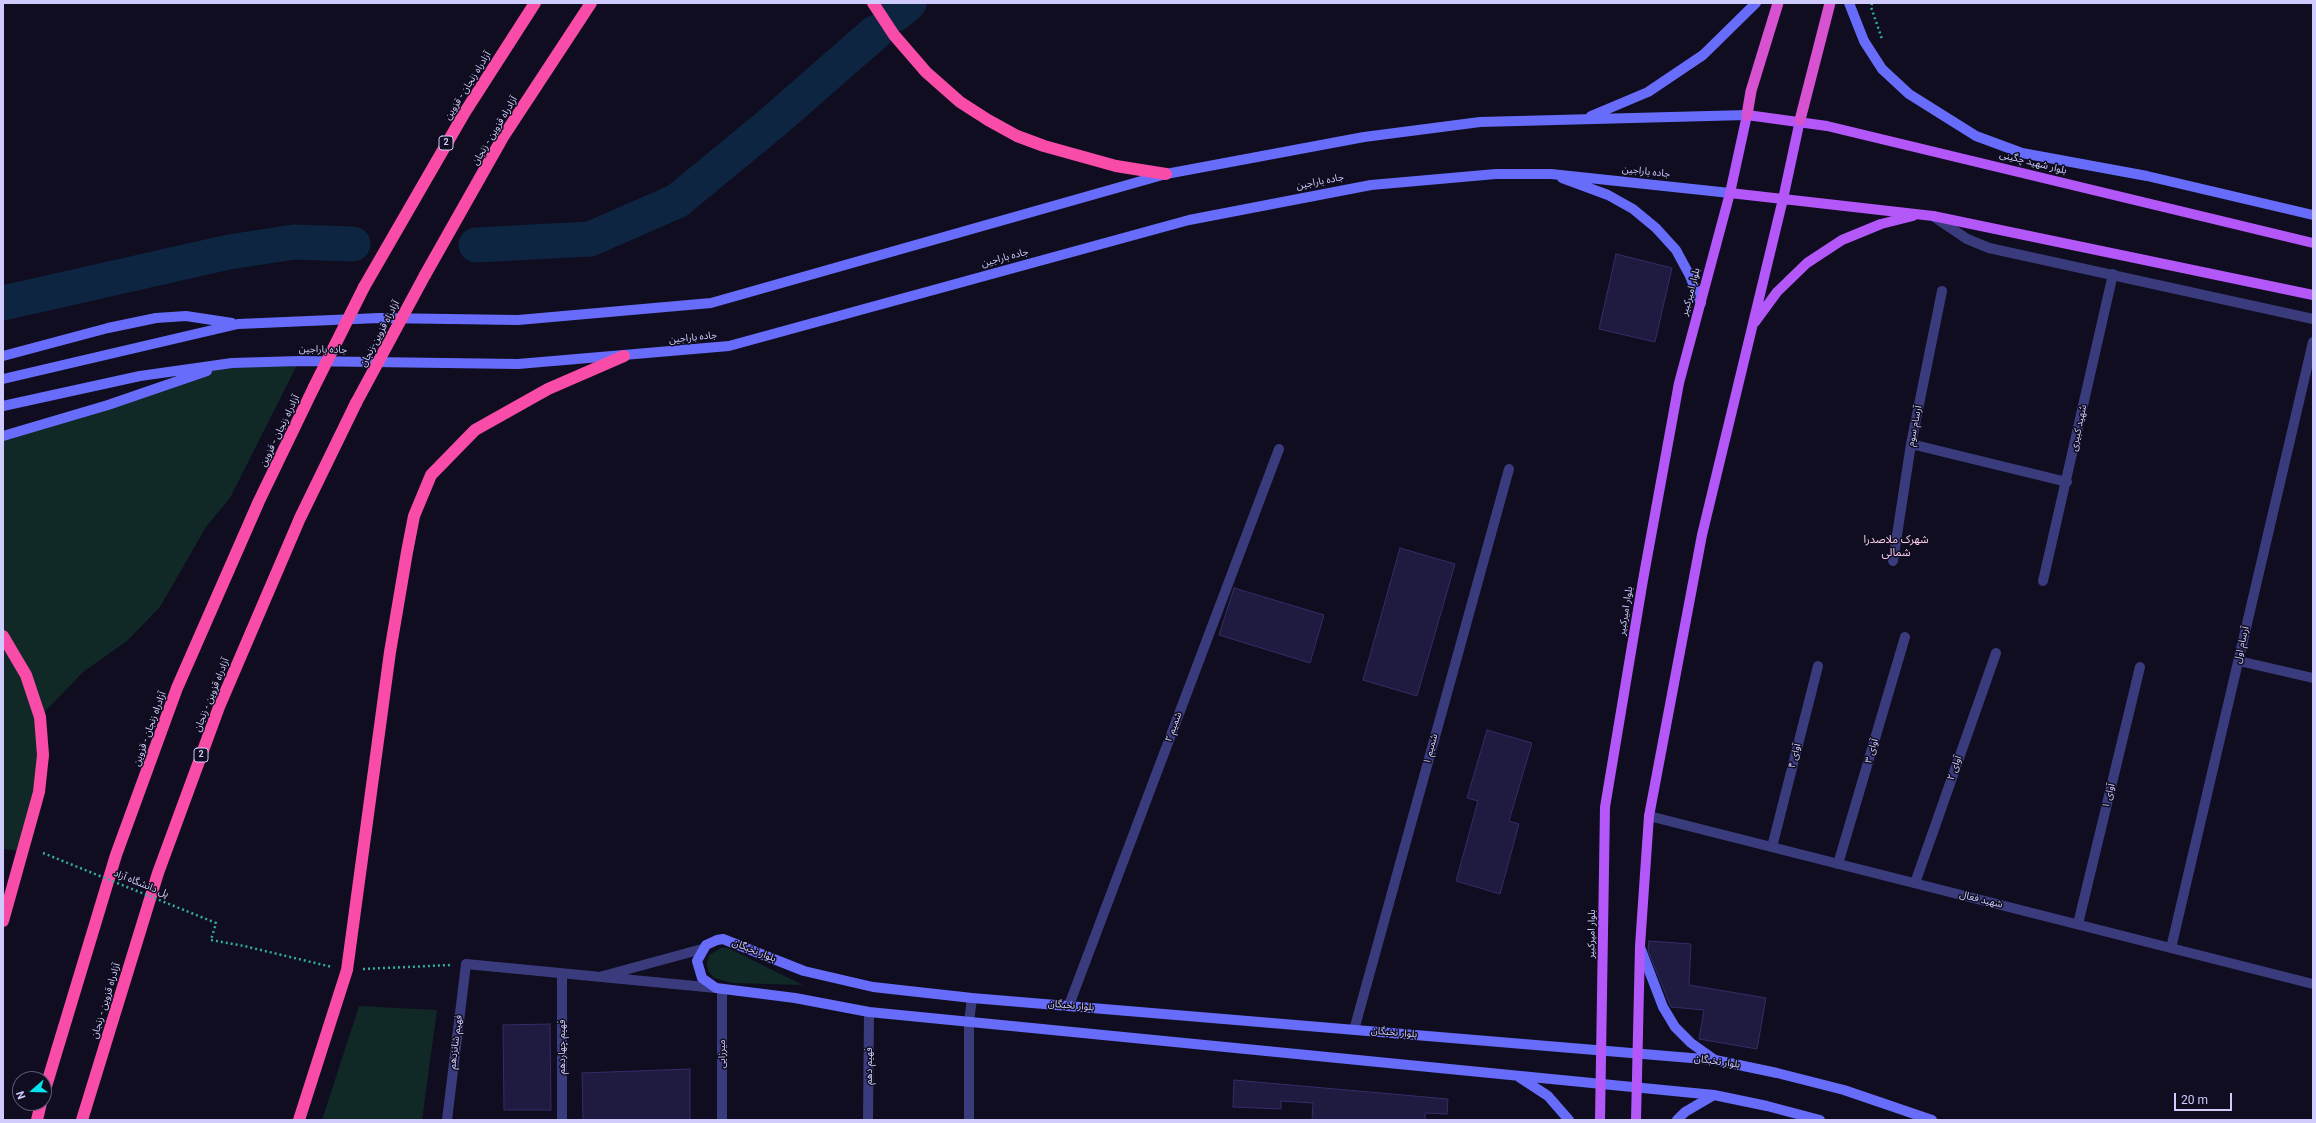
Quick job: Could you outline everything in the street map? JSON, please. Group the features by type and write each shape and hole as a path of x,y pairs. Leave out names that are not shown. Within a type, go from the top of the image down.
{"highway":[{"name":"آزادراه زنجان - قزوین","path":"51,1071 116,856 177,688 259,501 314,386 364,287 465,112 535,3"},
{"name":"آزادراه قزوین - زنجان","path":"425,275 503,137 591,3"},
{"path":"872,3 894,35 926,72 960,102 988,120 1017,136 1044,146 1116,166 1166,174"},
{"path":"1747,115 1751,91 1778,3"},
{"path":"1800,120 1830,3"},
{"name":"آزادراه قزوین-زنجان","path":"356,403 425,275"},
{"path":"299,1120 347,970 390,652 414,516 431,475 475,430 548,389 624,356"},
{"name":"آزادراه قزوین - زنجان","path":"82,1120 158,873 219,707 300,518 356,403"},
{"path":"3,636 8,642 28,682 40,717 43,755 39,792 3,921"}],"main road":[{"path":"1586,118 1648,92 1704,55 1756,3"},
{"path":"1849,3 1864,41 1882,69 1909,94 1976,136 2022,153 2146,176 2313,215"},
{"path":"3,379 238,324 378,318 518,320 711,303 1166,174 1364,137 1480,122 1586,118 1747,115"},
{"name":"بلوار شهید چگینی","path":"1747,115 1800,120 2313,243"},
{"name":"بلوار امیرکبیر","path":"1600,1120 1606,807 1643,580 1679,383 1730,194 1747,115"},
{"path":"1636,1120 1640,946 1649,816 1702,536 1783,199 1800,120"},
{"name":"جاده باراجین","path":"3,406 140,376 232,363 299,361 518,364 729,346 1188,220 1371,185 1496,174 1551,174 1783,199"},
{"path":"1551,174 1608,195 1633,209 1656,228 1676,250 1690,276 1700,303"},
{"path":"1783,199 1933,216 2313,295"},
{"path":"1752,325 1777,292 1787,282 1808,263 1842,240 1880,224 1921,215"},
{"path":"3,356 108,328 156,318 186,316 238,324"},
{"name":"جاده باراجین","path":"3,436 108,405 232,363"},
{"name":"بلوار نخبگان","path":"702,949 717,940 729,940 804,971 873,987 972,998 1716,1060 1776,1072 1844,1090 1932,1120"},
{"path":"1640,946 1663,1007 1675,1027 1690,1042 1716,1060"},
{"path":"702,949 697,961 699,973 706,983 719,988 795,998 869,1012 1714,1095 1767,1106 1820,1120"},
{"path":"1518,1076 1548,1096 1569,1120"},
{"path":"1677,1120 1685,1112 1714,1095"}],"street":[{"path":"1933,216 1967,239 1989,248 2313,319"},
{"name":"شهید کبیری","path":"2043,581 2067,482 2113,274"},
{"name":"آرسام سوم","path":"1893,561 1911,444 1942,291"},
{"name":"آرسام اول","path":"2171,948 2313,342"},
{"path":"1911,444 2067,482"},
{"name":"شمیم ۲","path":"1068,1005 1279,449"},
{"name":"شمیم ۱","path":"1354,1030 1509,469"},
{"name":"آوای ۳","path":"1838,864 1905,637"},
{"name":"آوای ۲","path":"1915,883 1996,653"},
{"path":"2239,661 2313,678"},
{"name":"آوای ۴","path":"1772,847 1818,666"},
{"name":"آوای ۱","path":"2078,924 2140,667"},
{"name":"شهید فعال","path":"1649,816 2313,984"},
{"path":"594,978 702,949"},
{"name":"فهیم شانزدهم","path":"447,1120 466,964 562,975"},
{"path":"562,975 719,988"},
{"name":"فهیم چهاردهم","path":"562,975 562,1120"},
{"name":"میرزایی","path":"719,988 722,1120"},
{"path":"969,1120 970,1022 972,998"},
{"name":"فهیم دهم","path":"868,1120 869,1012"}],"path":[{"name":"پل دانشگاه آزاد","path":"43,853 216,923 211,940"}],"green space":[{"path":"299,361 230,498 206,527 160,607 127,641 83,672 40,717 43,755 23,851 3,849 3,436 232,363"},
{"path":"721,948 728,948 803,985 733,983 714,978 708,971 707,963 709,955"},
{"path":"359,1006 437,1010 422,1120 322,1120"}],"building":[{"path":"1616,254 1672,268 1655,342 1599,329"},
{"path":"1400,548 1455,564 1417,696 1363,680"},
{"path":"1234,588 1324,615 1310,663 1219,635"},
{"path":"1487,730 1532,743 1509,821 1519,824 1500,894 1456,881 1478,801 1467,798"},
{"path":"1649,941 1691,944 1689,985 1766,998 1757,1049 1699,1039 1704,1010 1671,1007 1648,951"},
{"path":"550,1024 551,1110 504,1110 503,1025"},
{"path":"690,1069 690,1120 583,1120 582,1073"},
{"path":"1234,1080 1448,1099 1447,1114 1425,1113 1425,1120 1312,1120 1313,1103 1281,1101 1281,1109 1233,1107"}],"waterway":[{"path":"896,14 909,3"},
{"path":"476,245 590,239 677,201 773,122 876,32"},
{"path":"3,303 229,252 294,242 353,244"}],"district":[{"name":"شهرک ملاصدرا شمالی","path":"1896,546"}]}
